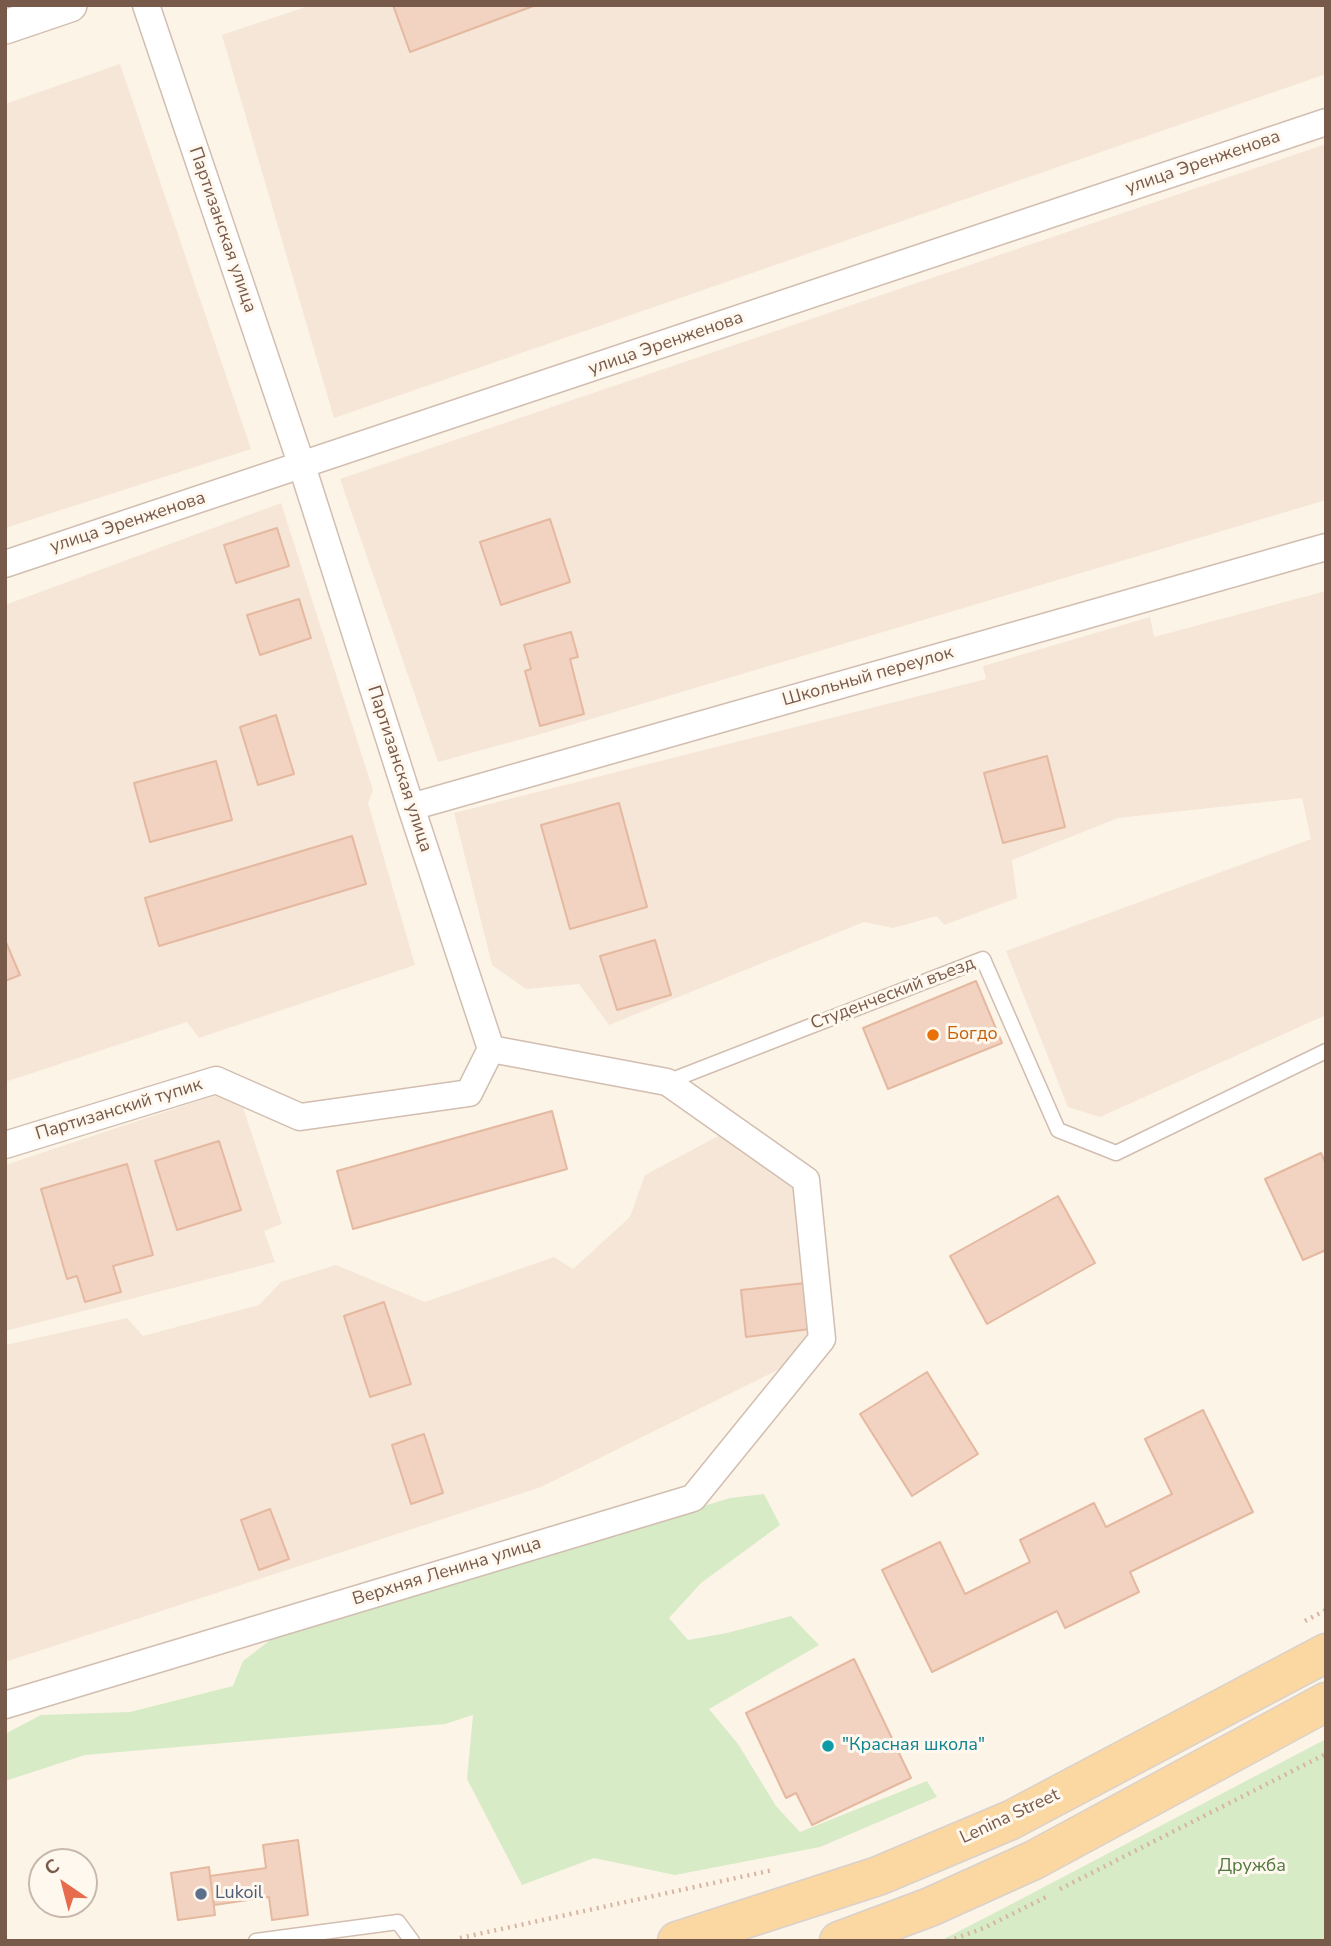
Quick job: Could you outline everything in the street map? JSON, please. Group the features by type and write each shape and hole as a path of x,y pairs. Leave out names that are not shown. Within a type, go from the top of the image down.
{"main road":[{"name":"Lenina Street","path":"677,1941 878,1877 1011,1820 1326,1653"},
{"path":"839,1941 930,1907 1034,1860 1326,1702"}],"street":[{"path":"5,27 70,5"},
{"name":"Партизанская улица","path":"146,5 302,466 491,1049"},
{"name":"улица Эренженова","path":"5,564 1326,122"},
{"name":"Школьный переулок","path":"411,807 1326,547"},
{"path":"491,1049 667,1082"},
{"name":"Партизанский тупик","path":"5,1145 216,1080 300,1116 469,1093 491,1049"},
{"name":"Верхняя Ленина улица","path":"5,1705 693,1498 822,1339 806,1180 667,1082"}],"lane":[{"name":"Студенческий въезд","path":"667,1082 983,959 1058,1130 1116,1153 1326,1051"},
{"path":"256,1941 398,1922 412,1941"}],"path":[{"path":"1302,1622 1326,1610"},
{"path":"948,1941 984,1928 1326,1754"},
{"path":"460,1938 774,1870"}],"shaded area":[{"path":"312,5 1326,5 1326,74 334,418 222,35"},
{"path":"120,64 251,449 5,528 5,104"},
{"path":"1326,144 1326,500 544,733 438,762 340,479"},
{"path":"281,503 373,790 368,803 415,965 199,1038 187,1022 5,1082 5,605"},
{"path":"1326,591 1326,1015 1100,1117 1068,1107 1006,951 1311,839 1302,798 1118,818 1012,860 1017,898 944,925 937,916 893,928 864,922 609,1025 579,984 526,989 492,965 454,813 986,679 983,666 1150,617 1154,637"},
{"path":"216,1095 243,1108 282,1224 264,1231 275,1262 5,1331 5,1165"},
{"path":"722,1134 797,1186 812,1333 788,1365 541,1487 5,1662 5,1345 127,1318 143,1336 259,1305 281,1282 336,1265 425,1302 554,1257 573,1269 630,1217 645,1175"}],"green space":[{"path":"764,1494 780,1525 701,1583 669,1618 688,1640 791,1616 819,1645 709,1709 738,1744 776,1806 800,1832 927,1781 937,1797 820,1847 675,1875 594,1858 522,1885 467,1779 473,1715 445,1724 85,1755 5,1781 5,1734 41,1715 130,1712 233,1686 243,1661 273,1638 730,1498"},
{"name":"Дружба","path":"1326,1739 1326,1941 940,1941 1004,1908"}],"building":[{"path":"393,5 536,5 410,52"},
{"path":"550,519 570,582 501,605 480,542"},
{"path":"277,528 289,566 236,583 224,545"},
{"path":"299,599 311,638 260,655 247,615"},
{"path":"571,632 578,657 570,659 584,714 540,726 525,671 531,669 524,645"},
{"path":"276,715 294,774 258,785 240,727"},
{"path":"1047,756 1065,827 1003,843 984,773"},
{"path":"216,761 232,820 150,842 134,783"},
{"path":"619,803 647,907 570,929 541,825"},
{"path":"352,836 366,884 159,946 145,898"},
{"path":"5,940 20,975 5,981"},
{"path":"655,940 671,995 617,1010 600,956"},
{"name":"Богдо","path":"976,981 1002,1043 888,1089 863,1028"},
{"path":"552,1111 567,1169 353,1229 337,1171"},
{"path":"219,1141 241,1210 177,1230 155,1161"},
{"path":"1321,1153 1326,1164 1326,1250 1303,1260 1265,1179"},
{"path":"127,1164 153,1255 113,1266 121,1292 85,1302 77,1276 67,1279 41,1189"},
{"path":"1058,1196 1095,1263 987,1324 950,1256"},
{"path":"805,1283 810,1329 746,1337 741,1290"},
{"path":"384,1302 411,1384 370,1397 344,1316"},
{"path":"927,1372 978,1454 912,1496 860,1414"},
{"path":"1203,1410 1253,1512 1130,1572 1139,1592 1065,1628 1057,1611 932,1672 882,1570 940,1542 965,1594 1030,1562 1020,1540 1094,1503 1106,1527 1172,1494 1145,1439"},
{"path":"424,1434 443,1493 411,1504 392,1445"},
{"path":"270,1509 289,1559 259,1570 241,1520"},
{"name":"\"Красная школа\"","path":"854,1659 911,1778 812,1825 796,1793 786,1798 746,1713"},
{"path":"298,1840 308,1915 272,1920 269,1897 214,1905 210,1876 266,1868 263,1845"},
{"path":"209,1867 215,1915 178,1920 171,1873"}],"place":[{"name":"Богдо","path":"933,1035"},
{"name":"\"Красная школа\"","path":"828,1746"},
{"name":"Lukoil","path":"201,1894"}]}
